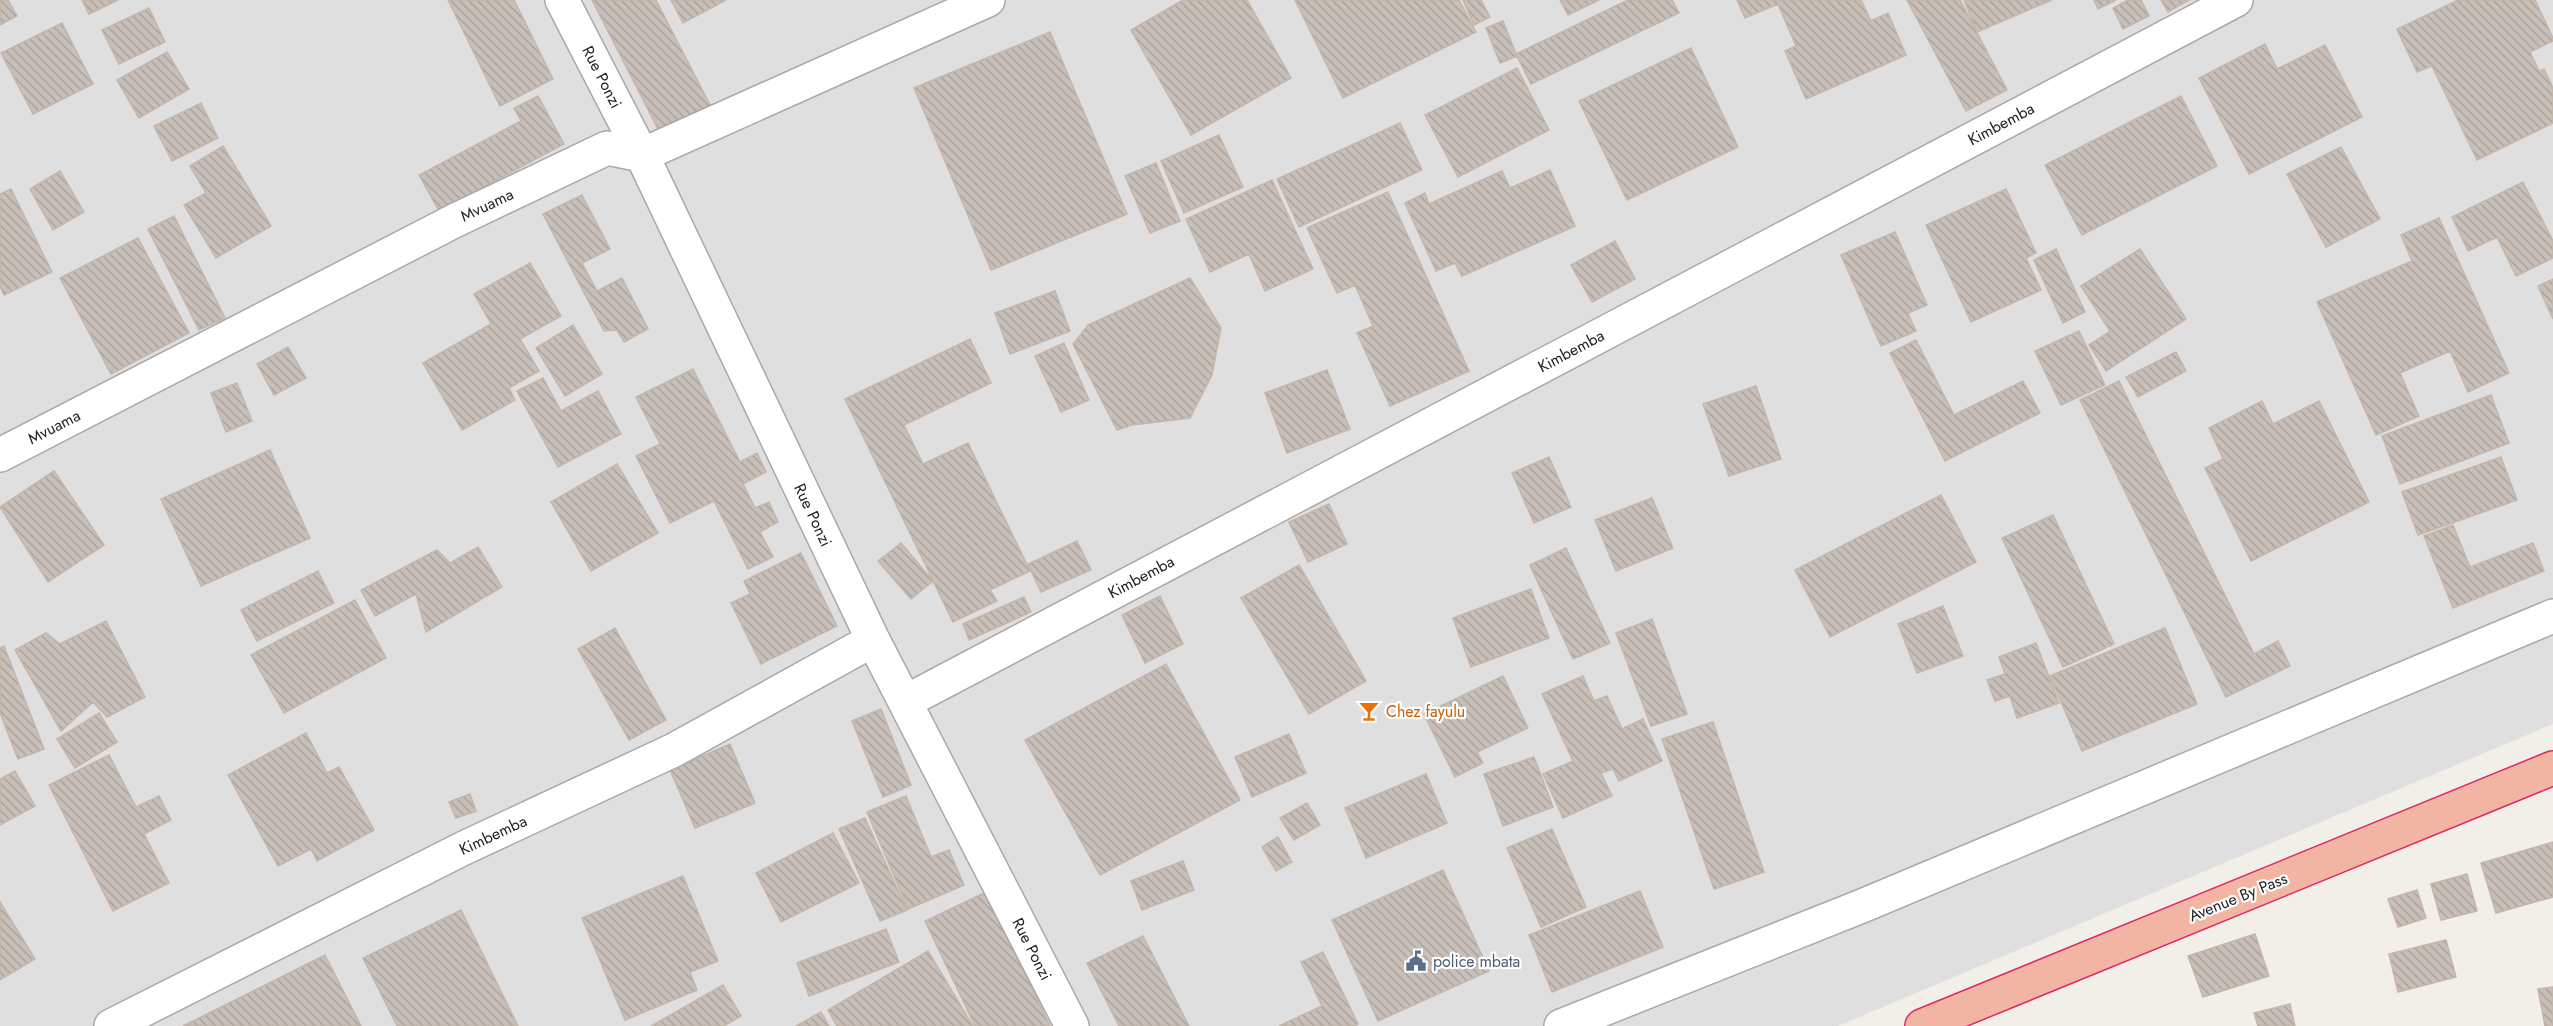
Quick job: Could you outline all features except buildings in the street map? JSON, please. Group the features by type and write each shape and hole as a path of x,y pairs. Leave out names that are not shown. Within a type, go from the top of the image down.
{"highway":[{"name":"Avenue By Pass","path":"1922,1026 2553,768"}],"street":[{"name":"Rue Ponzi","path":"562,0 642,155 873,640 1072,1026"},
{"path":"642,155 988,0"},
{"name":"Kimbemba","path":"906,702 2236,0"},
{"name":"Mvuama","path":"0,455 454,221 607,148 642,155"},
{"path":"1560,1026 1862,906 2553,616"},
{"name":"Kimbemba","path":"111,1026 464,848 674,750 873,640"}],"shaded area":[{"path":"0,0 2553,0 2553,724 1838,1026 0,1026"}],"place":[{"name":"Chez fayulu","path":"1369,711"},
{"name":"police mbata","path":"1416,961"}]}
